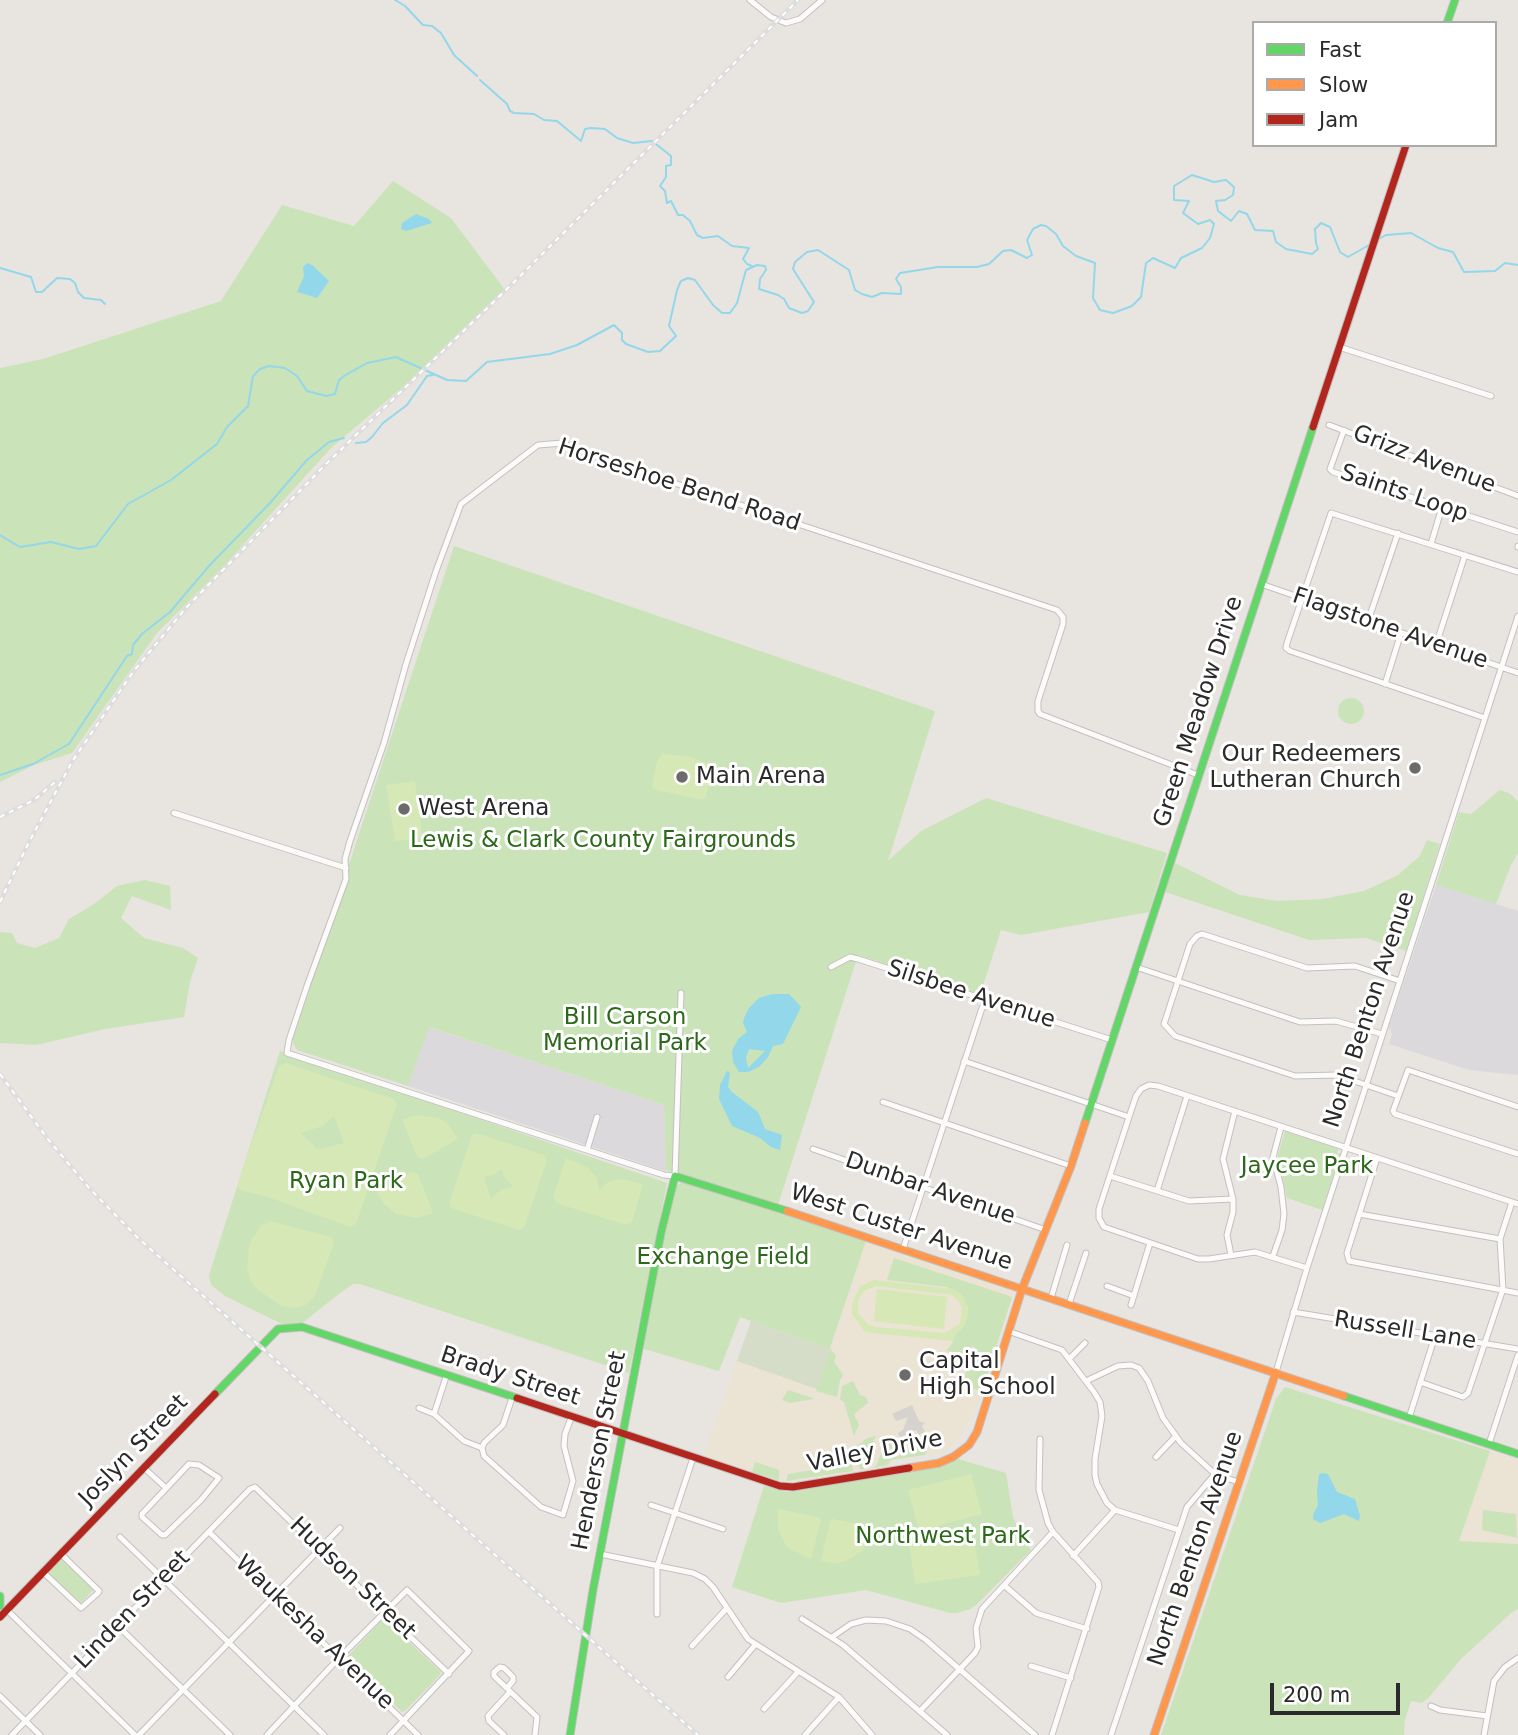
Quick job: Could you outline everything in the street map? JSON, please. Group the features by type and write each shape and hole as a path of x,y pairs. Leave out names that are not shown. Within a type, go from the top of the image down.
{"main road":[{"path":"1448,21 1455,0"},
{"name":"Green Meadow Drive","path":"1023,1289 1091,1104 1405,147"},
{"name":"West Custer Avenue","path":"675,1176 1518,1454"},
{"name":"Henderson Street","path":"570,1735 622,1435 661,1233 675,1176"},
{"name":"Valley Drive","path":"787,1487 939,1463 960,1453 977,1432 1023,1289"},
{"name":"Joslyn Street","path":"0,1616 3,1608 61,1554 278,1329 292,1325 302,1327"},
{"name":"Brady Street","path":"302,1327 570,1418 787,1487"},
{"name":"North Benton Avenue","path":"1154,1735 1276,1373"},
{"path":"0,1596 3,1608"}],"street":[{"path":"750,0 771,17 786,23 800,19 822,0"},
{"path":"1339,347 1490,396"},
{"name":"Grizz Avenue","path":"1329,425 1518,496"},
{"name":"Saints Loop","path":"1344,430 1330,469 1333,472 1518,532"},
{"name":"Horseshoe Bend Road","path":"291,1036 346,879 345,859 350,841 384,743 436,571 461,504 531,450 546,443 563,443 590,455 1057,610 1063,617 1063,624 1038,701 1040,714 1198,775"},
{"path":"1431,544 1443,507"},
{"path":"1485,718 1286,648 1331,513 1518,572"},
{"path":"1368,621 1398,533"},
{"path":"1436,645 1465,555"},
{"name":"Flagstone Avenue","path":"1261,584 1518,673"},
{"name":"North Benton Avenue","path":"1276,1373 1365,1086 1518,617"},
{"path":"1385,684 1401,633"},
{"path":"174,813 346,868"},
{"path":"1398,1096 1330,1074 1295,1076 1175,1036 1164,1024 1190,944 1196,936 1202,934 1307,968 1355,966 1400,981"},
{"name":"Silsbee Avenue","path":"831,967 850,957 858,959 1112,1040"},
{"path":"1136,967 1300,1022 1336,1021 1382,1034"},
{"path":"675,1176 681,993"},
{"path":"903,1249 982,1008 990,1002"},
{"name":"West Custer Avenue","path":"291,1036 287,1054 664,1175 675,1176"},
{"path":"964,1061 1129,1117"},
{"path":"1518,1107 1408,1070 1393,1111 1395,1114 1518,1154"},
{"path":"1307,1268 1255,1252 1198,1259 1110,1230 1101,1223 1099,1209 1141,1088 1158,1086 1515,1203 1500,1239 1503,1289 1466,1396 1420,1382"},
{"path":"1157,1191 1187,1096"},
{"path":"883,1102 1070,1166"},
{"path":"1231,1255 1227,1235 1233,1212 1233,1199 1223,1157 1235,1111"},
{"path":"587,1150 597,1117"},
{"path":"1273,1256 1284,1214 1273,1157 1281,1127"},
{"name":"Dunbar Avenue","path":"813,1149 1046,1230"},
{"path":"1377,1158 1347,1253 1347,1258 1353,1264 1518,1293"},
{"path":"1110,1176 1189,1201 1233,1199"},
{"path":"1359,1214 1500,1239"},
{"path":"1131,1306 1150,1243"},
{"path":"1051,1298 1068,1245"},
{"path":"1069,1304 1086,1252"},
{"path":"1107,1286 1134,1296"},
{"name":"Russell Lane","path":"1293,1312 1518,1349"},
{"path":"1008,1331 1059,1349 1100,1402 1102,1416 1095,1459 1097,1484 1107,1503 1115,1510 1179,1530"},
{"path":"1409,1418 1436,1336"},
{"path":"1069,1359 1086,1343"},
{"path":"1489,1444 1518,1355"},
{"path":"1086,1381 1118,1366 1130,1364 1139,1368 1148,1381 1163,1418 1175,1436 1215,1474 1238,1482"},
{"path":"434,1414 446,1377"},
{"path":"512,1398 503,1425 484,1443 482,1448 486,1459 538,1505 563,1515 573,1475 564,1446 570,1418"},
{"path":"419,1408 434,1414 464,1441 482,1448"},
{"path":"1156,1457 1175,1436"},
{"path":"1040,1439 1039,1490 1044,1512 1053,1532 1098,1582 1099,1587 1052,1735"},
{"path":"657,1614 657,1567 693,1458"},
{"path":"189,1464 199,1465 218,1476 215,1484 165,1535 142,1517 165,1487 189,1464"},
{"path":"144,1468 165,1487"},
{"path":"1111,1735 1188,1507 1215,1474"},
{"name":"Linden Street","path":"12,1735 254,1486"},
{"name":"Hudson Street","path":"254,1486 449,1674"},
{"path":"651,1504 723,1529"},
{"path":"1073,1556 1115,1510"},
{"path":"3,1608 137,1735 340,1528"},
{"name":"Waukesha Avenue","path":"209,1532 418,1735"},
{"path":"920,1711 977,1650 976,1628 979,1615 1053,1532"},
{"path":"120,1537 324,1735"},
{"path":"43,1572 81,1608 94,1597 99,1591 61,1554"},
{"path":"600,1554 699,1576 713,1587 743,1633 755,1645 839,1697 871,1735"},
{"path":"1004,1586 1037,1613 1087,1629"},
{"path":"267,1735 404,1590 469,1651 390,1735"},
{"path":"692,1646 727,1608"},
{"path":"802,1619 832,1637 947,1735"},
{"path":"832,1637 844,1628 873,1620 894,1623 918,1634 1035,1735"},
{"path":"118,1626 230,1735"},
{"path":"728,1677 755,1645"},
{"path":"1485,1735 1494,1681 1504,1667 1518,1658"},
{"path":"1031,1666 1072,1678"},
{"path":"764,1709 798,1672"},
{"path":"504,1735 488,1717 509,1690 537,1717 535,1735"},
{"path":"0,1696 40,1735"},
{"path":"805,1735 839,1697"},
{"path":"1431,1706 1440,1710 1487,1716"}],"shaded area":[{"path":"1436,885 1518,911 1518,1075 1469,1070 1389,1044 1392,1034 1389,1027"},
{"path":"428,1027 664,1105 666,1170 408,1086"},
{"name":"Capital High School","path":"866,1241 1013,1292 976,1410 958,1440 940,1454 891,1461 890,1466 790,1482 703,1457 737,1361 817,1388"},
{"path":"912,1405 919,1421 925,1423 922,1426 925,1432 919,1435 916,1430 900,1438 898,1433 903,1430 908,1417 896,1421 892,1414"},
{"path":"1490,1451 1518,1460 1518,1544 1459,1542"}],"green space":[{"path":"393,181 451,218 505,290 423,370 332,447 221,569 157,633 72,753 34,765 0,782 0,368 43,359 221,301 282,205 354,226"},
{"name":"Lewis & Clark County Fairgrounds","path":"454,546 935,711 888,861 921,831 986,798 1167,853 1149,912 1021,935 1001,930 980,995 858,955 778,1205 666,1170 664,1105 429,1027 408,1086 297,1050 293,1043 293,1034"},
{"path":"1351,698 1360,702 1364,711 1360,720 1351,724 1342,720 1338,711 1342,702"},
{"name":"Main Arena","path":"662,754 687,756 709,764 712,769 706,797 702,800 653,789 657,761"},
{"name":"West Arena","path":"415,781 422,834 420,838 395,841 386,785"},
{"path":"1500,790 1509,793 1518,801 1518,853 1496,904 1436,885 1459,812 1471,814"},
{"path":"1427,840 1440,844 1406,951 1366,938 1309,940 1165,892 1175,863 1240,895 1277,901 1323,899 1364,891 1398,875 1420,856"},
{"path":"145,880 170,886 171,910 132,896 121,918 144,938 183,948 198,958 190,982 184,1017 105,1029 36,1045 0,1043 0,932 12,933 17,943 35,948 59,938 69,919 117,886"},
{"name":"Ryan Park","path":"280,1051 667,1183 629,1373 360,1284 353,1284 301,1324 284,1325 225,1296 211,1285 209,1275"},
{"path":"285,1063 394,1099 397,1104 356,1224 350,1227 268,1197 240,1190 237,1185 279,1066","holes":["334,1116 344,1143 318,1149 300,1133 323,1126"]},
{"path":"416,1115 439,1118 448,1124 458,1139 423,1159 418,1158 402,1120"},
{"name":"Jaycee Park","path":"1285,1131 1339,1149 1337,1153 1340,1154 1322,1210 1287,1198 1278,1155"},
{"path":"476,1133 544,1155 547,1160 524,1228 519,1230 451,1208 449,1203 472,1135","holes":["502,1169 504,1177 513,1187 500,1190 491,1199 484,1177"]},
{"path":"566,1158 588,1168 597,1178 599,1190 608,1182 620,1179 643,1184 632,1222 626,1225 556,1203 553,1197"},
{"path":"411,1172 418,1174 433,1212 417,1218 396,1214 384,1204 377,1193"},
{"name":"Exchange Field","path":"682,1182 866,1241 830,1348 836,1356 834,1362 843,1375 837,1397 816,1391 830,1349 740,1317 719,1371 641,1348 664,1229 675,1187"},
{"path":"271,1221 331,1237 334,1243 315,1296 306,1305 294,1308 281,1306 257,1289 251,1281 247,1269 249,1245 260,1226"},
{"path":"894,1258 1012,1297 982,1391 962,1385 975,1347 971,1346 968,1354 946,1351 965,1325 968,1309 964,1299 947,1287 887,1280"},
{"path":"873,1280 953,1289 962,1295 966,1304 968,1315 965,1325 953,1341 865,1332 852,1314 852,1304 860,1287","holes":["876,1286 952,1295 959,1301 962,1309 960,1324 945,1333 875,1327 867,1324 858,1313 858,1300 864,1291"]},
{"path":"877,1289 947,1297 944,1329 874,1321"},
{"path":"751,1321 830,1349 817,1389 737,1361"},
{"path":"853,1381 860,1395 866,1397 868,1403 854,1414 859,1425 854,1436 844,1402 840,1399 842,1386"},
{"path":"1285,1387 1490,1451 1459,1541 1518,1544 1518,1609 1461,1659 1422,1703 1411,1701 1404,1735 1161,1735 1276,1399"},
{"path":"788,1390 814,1399 790,1403 782,1400"},
{"path":"876,1436 863,1464 864,1469 861,1470 855,1448 867,1438"},
{"path":"886,1442 891,1443 896,1457 922,1443 927,1452 924,1455 891,1460 888,1465 871,1468 876,1466"},
{"name":"Northwest Park","path":"958,1459 1006,1473 1013,1517 1031,1550 970,1609 950,1613 866,1590 781,1603 732,1587 764,1486 787,1492 798,1491 947,1464"},
{"path":"755,1462 779,1470 779,1480 752,1472"},
{"path":"852,1465 853,1471 786,1481 788,1474"},
{"path":"971,1474 982,1514 919,1531 908,1490"},
{"path":"778,1509 819,1517 821,1520 811,1559 788,1548 782,1539 778,1529"},
{"path":"1483,1510 1516,1514 1517,1538 1482,1530"},
{"path":"833,1519 873,1527 868,1543 861,1552 844,1562 821,1561 830,1521"},
{"path":"973,1533 980,1575 915,1584 909,1543"},
{"path":"61,1559 94,1589 81,1603 49,1574"},
{"path":"384,1618 441,1672 402,1712 347,1659"}],"water":[{"path":"416,214 432,223 406,231 401,229 402,223"},
{"path":"307,263 329,281 317,298 297,292 304,276 303,267"},
{"path":"772,994 789,994 801,1007 783,1044 773,1046 759,1067 748,1072 739,1072 733,1062 732,1051 738,1039 747,1032 744,1018 759,998","holes":["749,1049 765,1051 748,1068 746,1058"]},
{"path":"727,1071 730,1073 728,1087 732,1092 758,1112 765,1129 782,1135 780,1150 732,1126 719,1099 720,1085"},
{"path":"1319,1474 1328,1474 1337,1492 1355,1499 1359,1521 1344,1514 1320,1523 1313,1519 1318,1505"}],"waterway":[{"path":"395,0 405,6 423,25 432,26 441,33 454,55 477,76"},
{"path":"480,80 507,104 510,111 557,121 581,141 585,129 591,128 605,129 617,138 633,143 652,141 671,156 671,165 666,166 666,177 660,186 665,191 667,203 671,201 678,215 683,215 690,221 697,235 703,238 718,236 732,246 749,248 743,259 752,266"},
{"path":"0,535 20,547 51,542 79,549 96,546 128,504 171,480 217,444 227,427 248,406 253,376 260,369 269,366 285,368 297,376 307,391 326,396 335,394 339,380 367,363 396,357 447,380 466,381 487,362 550,354 577,345 614,325 622,333 622,340 626,344 648,352 660,351 676,336 669,326 677,290 681,281 688,278 695,280 722,313 730,313 737,303 746,270 757,265 765,266 759,289 778,295 789,308 802,313 808,311 814,302 793,269 795,262 807,252 818,250 849,270 855,290 862,294 872,297 882,293 901,294 901,287 896,279 900,273 938,267 977,267 989,264 1003,251 1011,250 1027,258 1032,255 1027,240 1033,229 1041,225 1056,234 1063,246 1076,256 1095,263 1093,298 1100,310 1113,313 1132,306 1141,297 1146,263 1153,258 1175,268 1181,258 1202,248 1210,238 1214,224 1210,220 1198,224 1183,213 1189,201 1174,200 1174,186 1192,175 1214,182 1226,180 1234,187 1233,195 1216,201 1218,211 1231,221 1239,211 1247,214 1255,230 1273,231 1276,242 1286,249 1312,254 1318,249 1315,229 1321,223 1330,227 1340,252 1348,257 1369,245"},
{"path":"1377,240 1386,235 1411,233 1438,248 1453,252 1464,272 1495,271 1505,263 1518,265"},
{"path":"0,268 31,277 36,292 42,292 57,278 70,279 84,298 101,300 105,304"},
{"path":"356,443 366,442 372,437 383,423 407,405 427,376 433,375"},
{"path":"0,775 33,764 69,744 127,656 132,654 133,645 142,634 170,612 307,460 329,442 344,438"}],"railway":[{"path":"0,902 73,760 133,672 185,609 325,465 798,0"},
{"path":"0,817 34,800 55,782"},
{"path":"0,1074 47,1138 89,1188 138,1238 698,1735"}],"traffic: fast":[{"path":"1448,21 1455,0"},
{"path":"1085,1123 1313,427"},
{"path":"570,1735 593,1590 661,1233 675,1176 787,1211"},
{"path":"215,1394 278,1329 302,1327 517,1398"},
{"path":"1344,1396 1518,1454"},
{"path":"0,1596 0,1606"}],"traffic: slow":[{"path":"909,1468 939,1463 953,1457 969,1445 977,1432 1022,1289 1071,1166 1085,1123"},
{"path":"787,1211 1344,1396"},
{"path":"1154,1735 1276,1372"}],"traffic: jam":[{"path":"1313,427 1405,147"},
{"path":"0,1617 215,1394"},
{"path":"517,1398 780,1486 793,1487 909,1468"}],"place":[{"name":"Our Redeemers Lutheran Church","path":"1415,768"},
{"name":"Main Arena","path":"682,777"},
{"name":"West Arena","path":"404,809"},
{"name":"Capital High School","path":"905,1375"}],"park label":[{"name":"Bill Carson Memorial Park","path":"625,1031"}]}
